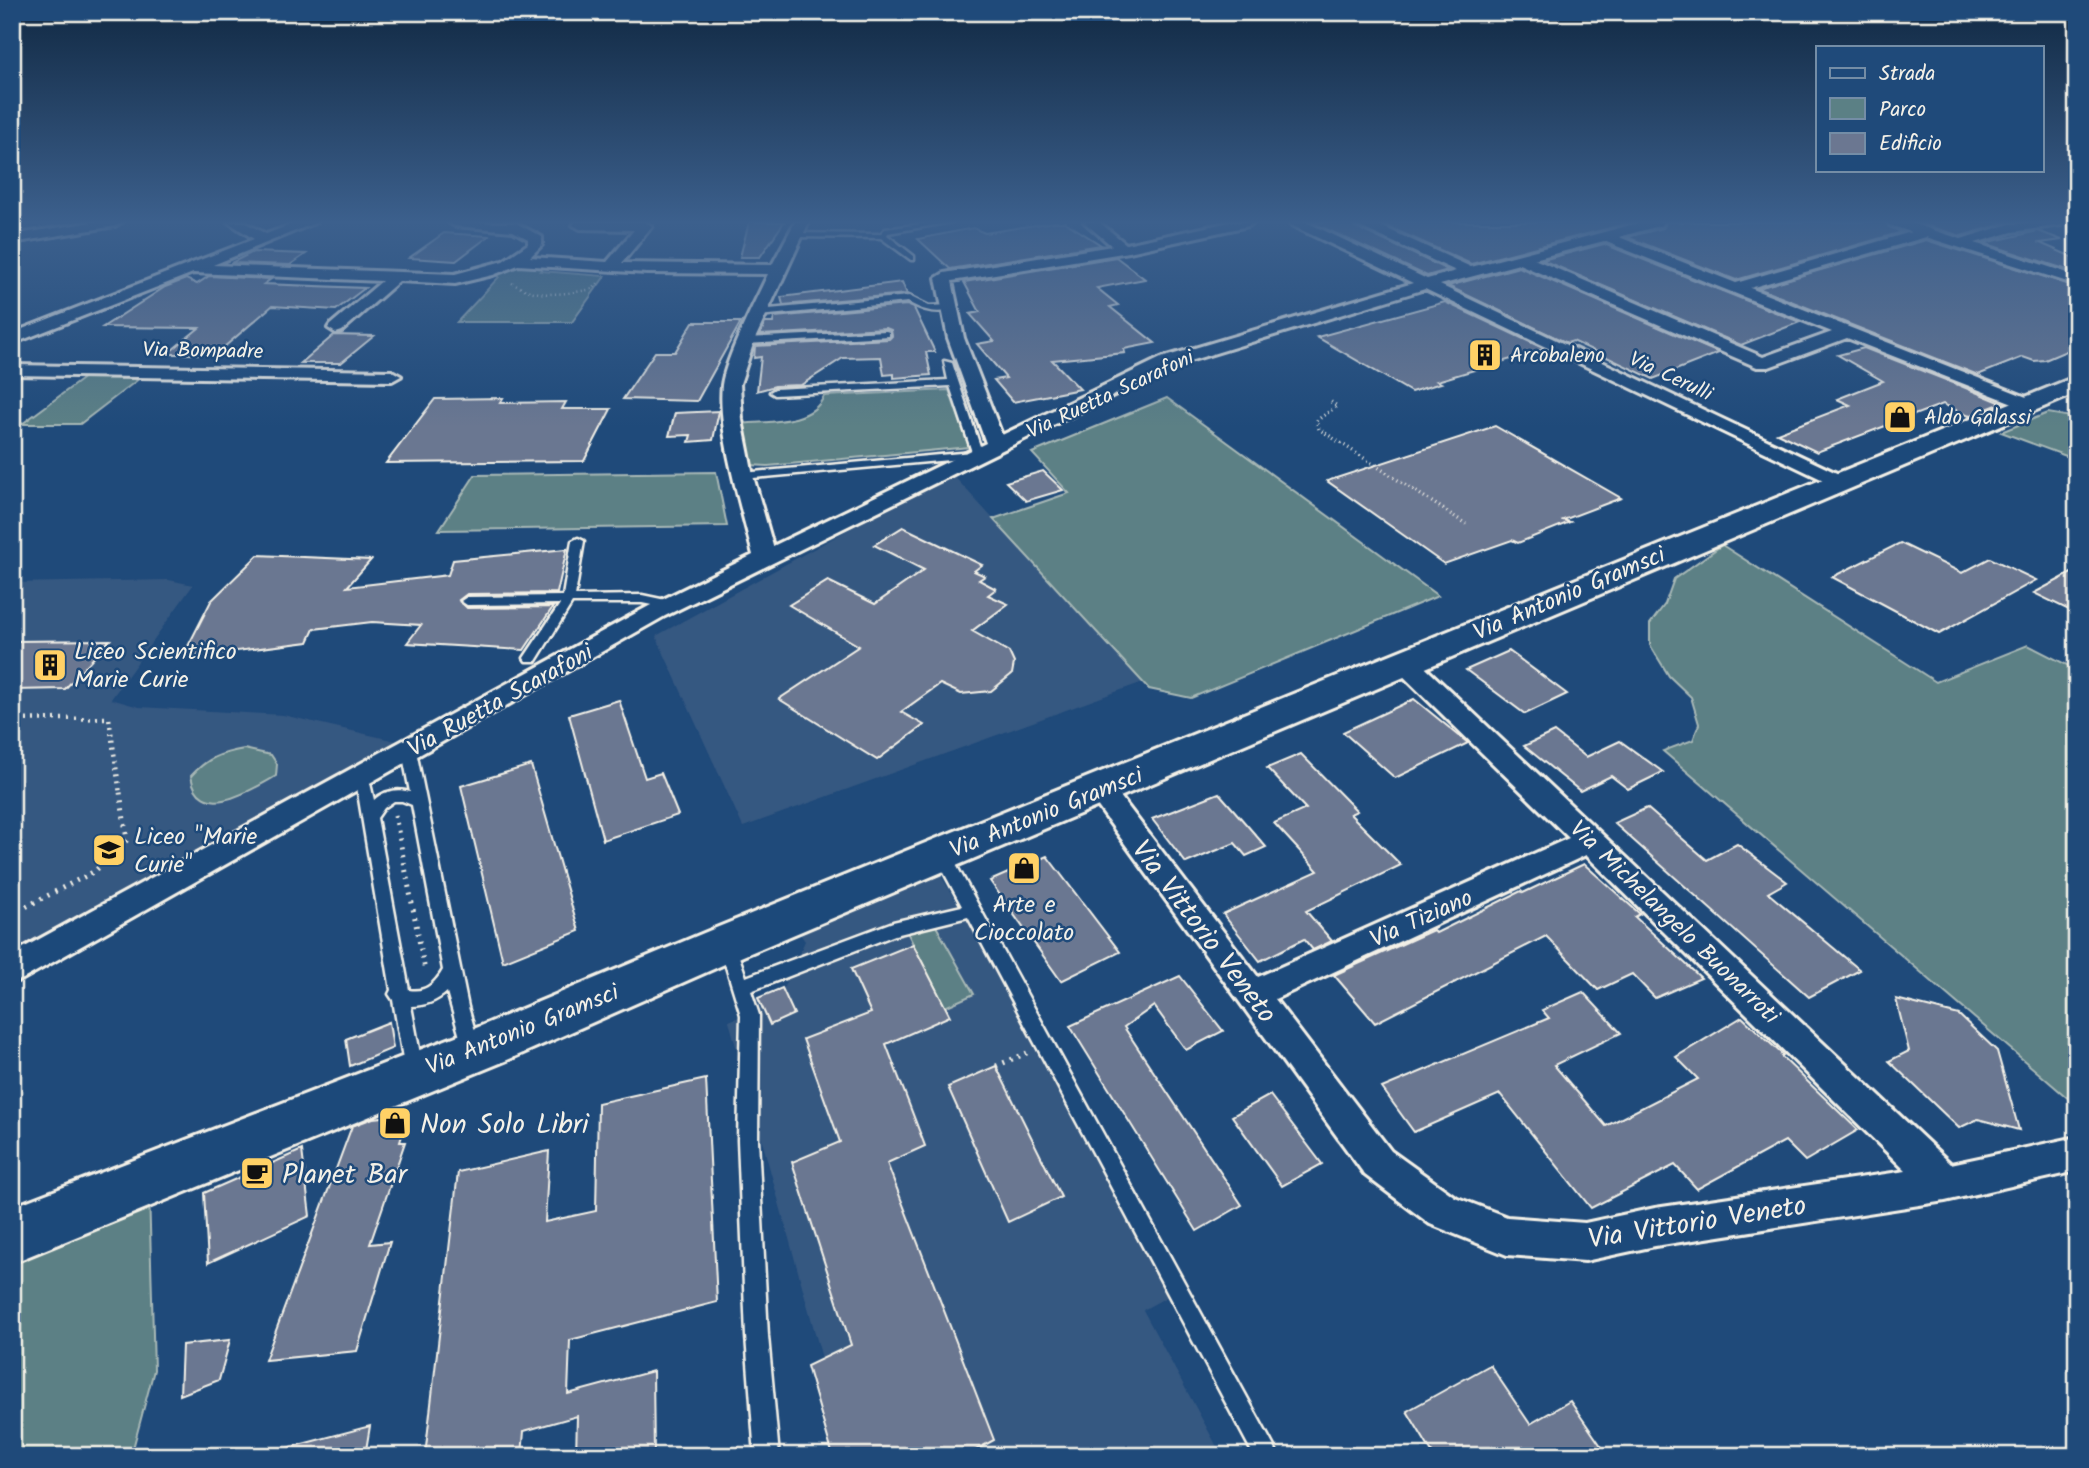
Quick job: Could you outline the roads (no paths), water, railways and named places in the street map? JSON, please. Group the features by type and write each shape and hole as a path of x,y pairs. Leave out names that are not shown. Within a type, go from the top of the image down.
{"street":[{"path":"12,339 135,291"},
{"path":"336,328 379,291"},
{"path":"765,558 743,476 733,420 731,384 768,291"},
{"name":"Via Ruetta Scarafoni","path":"947,291 956,338 987,451"},
{"name":"Via Ruetta Scarafoni","path":"12,970 671,605 1167,362 1407,291"},
{"name":"Via Cerulli","path":"1437,291 1838,481"},
{"path":"1594,291 1763,363 1847,332"},
{"path":"1740,291 2028,404"},
{"name":"Via Bompadre","path":"12,370 392,376"},
{"name":"Via Antonio Gramsci","path":"12,1235 472,1051 1838,481 2077,384"},
{"name":"Via Michelangelo Buonarroti","path":"1404,662 1945,1183"},
{"name":"Via Vittorio Veneto","path":"1100,790 1378,1163 1443,1211 1507,1236 1585,1242 1655,1227 1945,1183 2077,1154"},
{"name":"Via Tiziano","path":"1252,995 1591,841"}],"lane":[{"path":"758,313 909,299 928,309 950,308"},
{"path":"746,341 886,334"},
{"path":"743,476 987,451 947,363"},
{"path":"775,392 954,383"},
{"path":"531,658 568,600 578,541"},
{"path":"467,601 642,599 671,605"},
{"path":"409,751 452,972 472,1051"},
{"path":"362,775 398,994 415,1073"},
{"path":"369,818 381,800 392,795 405,794 418,802"},
{"path":"942,854 1267,1456"},
{"path":"741,987 892,929 972,910"},
{"path":"727,943 750,1015 748,1140 757,1336 767,1456"},
{"path":"398,994 414,999 428,996 441,988 452,972"}],"place":[{"name":"Arcobaleno","path":"1485,355"},
{"name":"Aldo Galassi","path":"1900,417"},
{"name":"Liceo Scientifico Marie Curie","path":"50,665"},
{"name":"Liceo \"Marie Curie\"","path":"109,850"},
{"name":"Arte e Cioccolato","path":"1024,868"},
{"name":"Non Solo Libri","path":"395,1123"},
{"name":"Planet Bar","path":"257,1173"}]}
